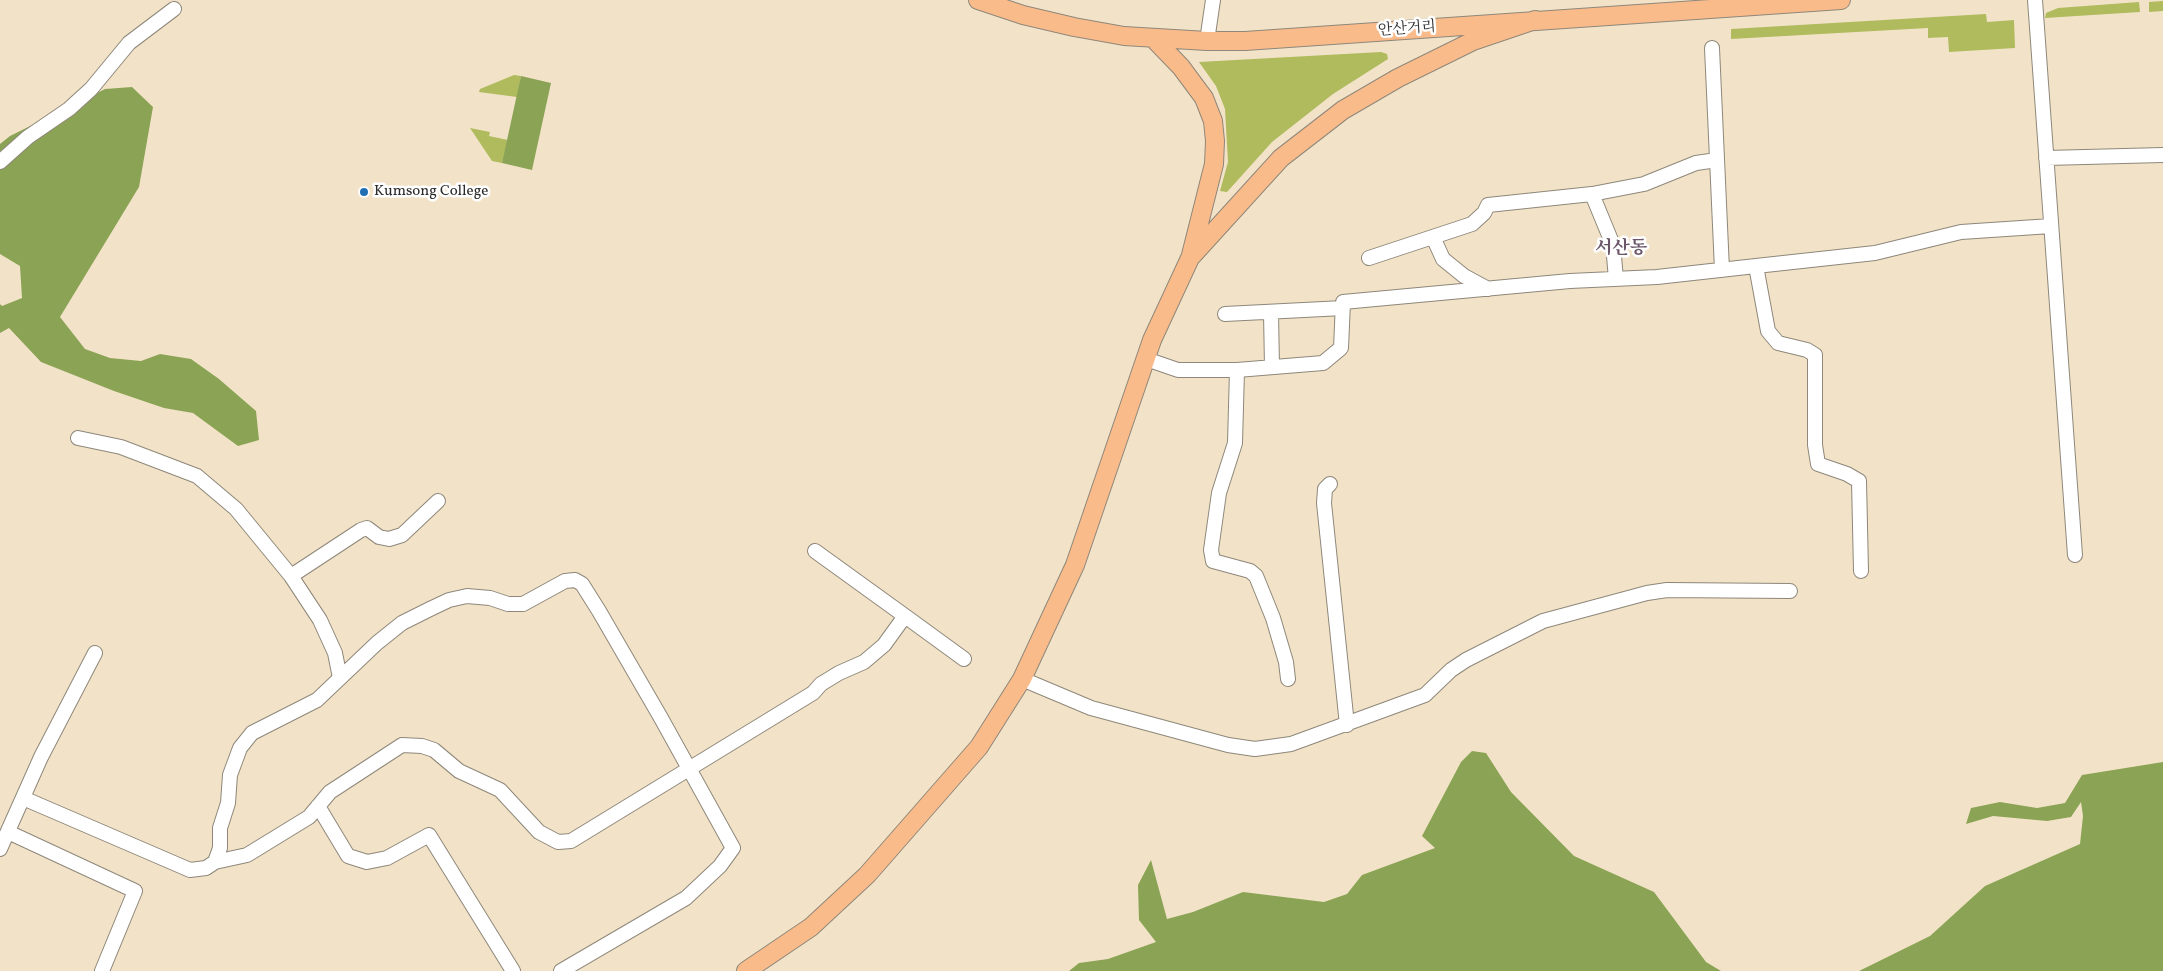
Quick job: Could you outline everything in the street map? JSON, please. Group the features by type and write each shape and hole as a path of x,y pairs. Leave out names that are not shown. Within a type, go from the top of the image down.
{"main road":[{"name":"안산거리","path":"978,0 1023,15 1124,36 1207,41 1244,41 1535,20 1730,3 1841,0"},
{"path":"1190,258 1281,158 1343,110 1398,78 1473,41 1535,20"},
{"path":"746,971 812,927 867,875 979,747 1022,680 1075,566 1146,359 1169,300 1190,258 1214,164 1215,141 1213,121 1204,98 1181,67 1153,38"}],"street":[{"path":"1207,41 1213,0"},
{"path":"2036,0 2075,556"},
{"path":"0,162 28,137 69,109 91,89 129,43 174,9"},
{"path":"1712,48 1722,270"},
{"path":"2046,158 2163,155"},
{"path":"1369,258 1472,224 1484,213 1488,205 1592,194 1644,184 1696,163 1717,160"},
{"path":"1592,194 1613,245 1616,279"},
{"path":"1146,359 1178,370 1237,370 1323,363 1341,348 1343,302 1722,270 1875,253 1961,232 2051,226"},
{"path":"1432,237 1443,260 1464,276 1488,289"},
{"path":"1756,266 1768,331 1778,343 1807,350 1815,355 1815,445 1818,464 1848,474 1859,481 1861,571"},
{"path":"1225,314 1343,308"},
{"path":"1271,313 1272,367"},
{"path":"1237,370 1235,443 1219,493 1211,550 1213,561 1250,571 1256,576 1273,618 1286,662 1288,680"},
{"path":"78,438 120,447 197,476 236,509 291,576 320,620 335,653 340,678"},
{"path":"1330,484 1325,489 1324,503 1347,725"},
{"path":"291,576 361,530 367,528 379,537 389,539 402,536 438,501"},
{"path":"815,551 964,659"},
{"path":"215,862 220,848 220,828 228,803 230,775 240,748 252,733 317,700 402,623 449,600 467,596 490,598 508,604 523,604 565,581 575,580 582,584 599,611 733,848 720,866 686,898 561,971"},
{"path":"1022,680 1090,708 1228,746 1256,748 1291,744 1425,695 1451,670 1466,660 1543,621 1667,590 1790,591"},
{"path":"23,798 190,870 206,868 215,862 247,855 309,817 330,792 402,746 422,746 434,750 459,771 500,790 539,832 558,842 571,841 813,693 821,684 839,673 864,662 884,645 905,616"},
{"path":"0,849 41,757 95,653"},
{"path":"318,806 348,856 367,862 387,858 429,835 513,971"},
{"path":"8,832 135,891 102,971"}],"green space":[{"path":"2163,1 2163,11 2149,12 2149,2"},
{"path":"2139,2 2140,12 2045,18 2046,13 2058,8"},
{"path":"1986,14 1987,22 2014,20 2015,48 1949,52 1948,37 1928,38 1928,28 1731,39 1731,29"},
{"path":"1381,52 1387,54 1388,59 1333,94 1272,142 1227,192 1220,191 1228,162 1225,109 1216,86 1199,62"},
{"path":"514,75 521,76 517,97 479,92 480,89"},
{"path":"521,76 551,83 532,170 502,163"},
{"path":"132,87 153,107 139,187 60,317 85,349 110,358 141,361 160,354 191,359 219,379 256,411 259,440 238,446 193,413 164,408 114,391 41,362 9,328 0,333 0,304 2,306 22,298 20,266 0,254 0,144 10,136 105,89"},
{"path":"470,128 490,132 489,136 508,140 502,163 492,161"},
{"path":"1472,751 1486,753 1511,792 1574,856 1654,892 1706,962 1721,971 1069,971 1079,963 1108,959 1156,942 1139,920 1138,885 1151,860 1167,919 1193,912 1243,892 1324,902 1347,894 1362,875 1435,848 1422,836 1461,762"},
{"path":"2163,762 2163,971 1859,971 1930,936 1985,886 2080,844 2083,816 2081,802 2071,817 2047,821 1993,816 1966,824 1971,808 2000,802 2037,808 2065,803 2082,775"}],"place":[{"name":"Kumsong College","path":"364,192"}],"district":[{"name":"서산동","path":"1621,250"}]}
